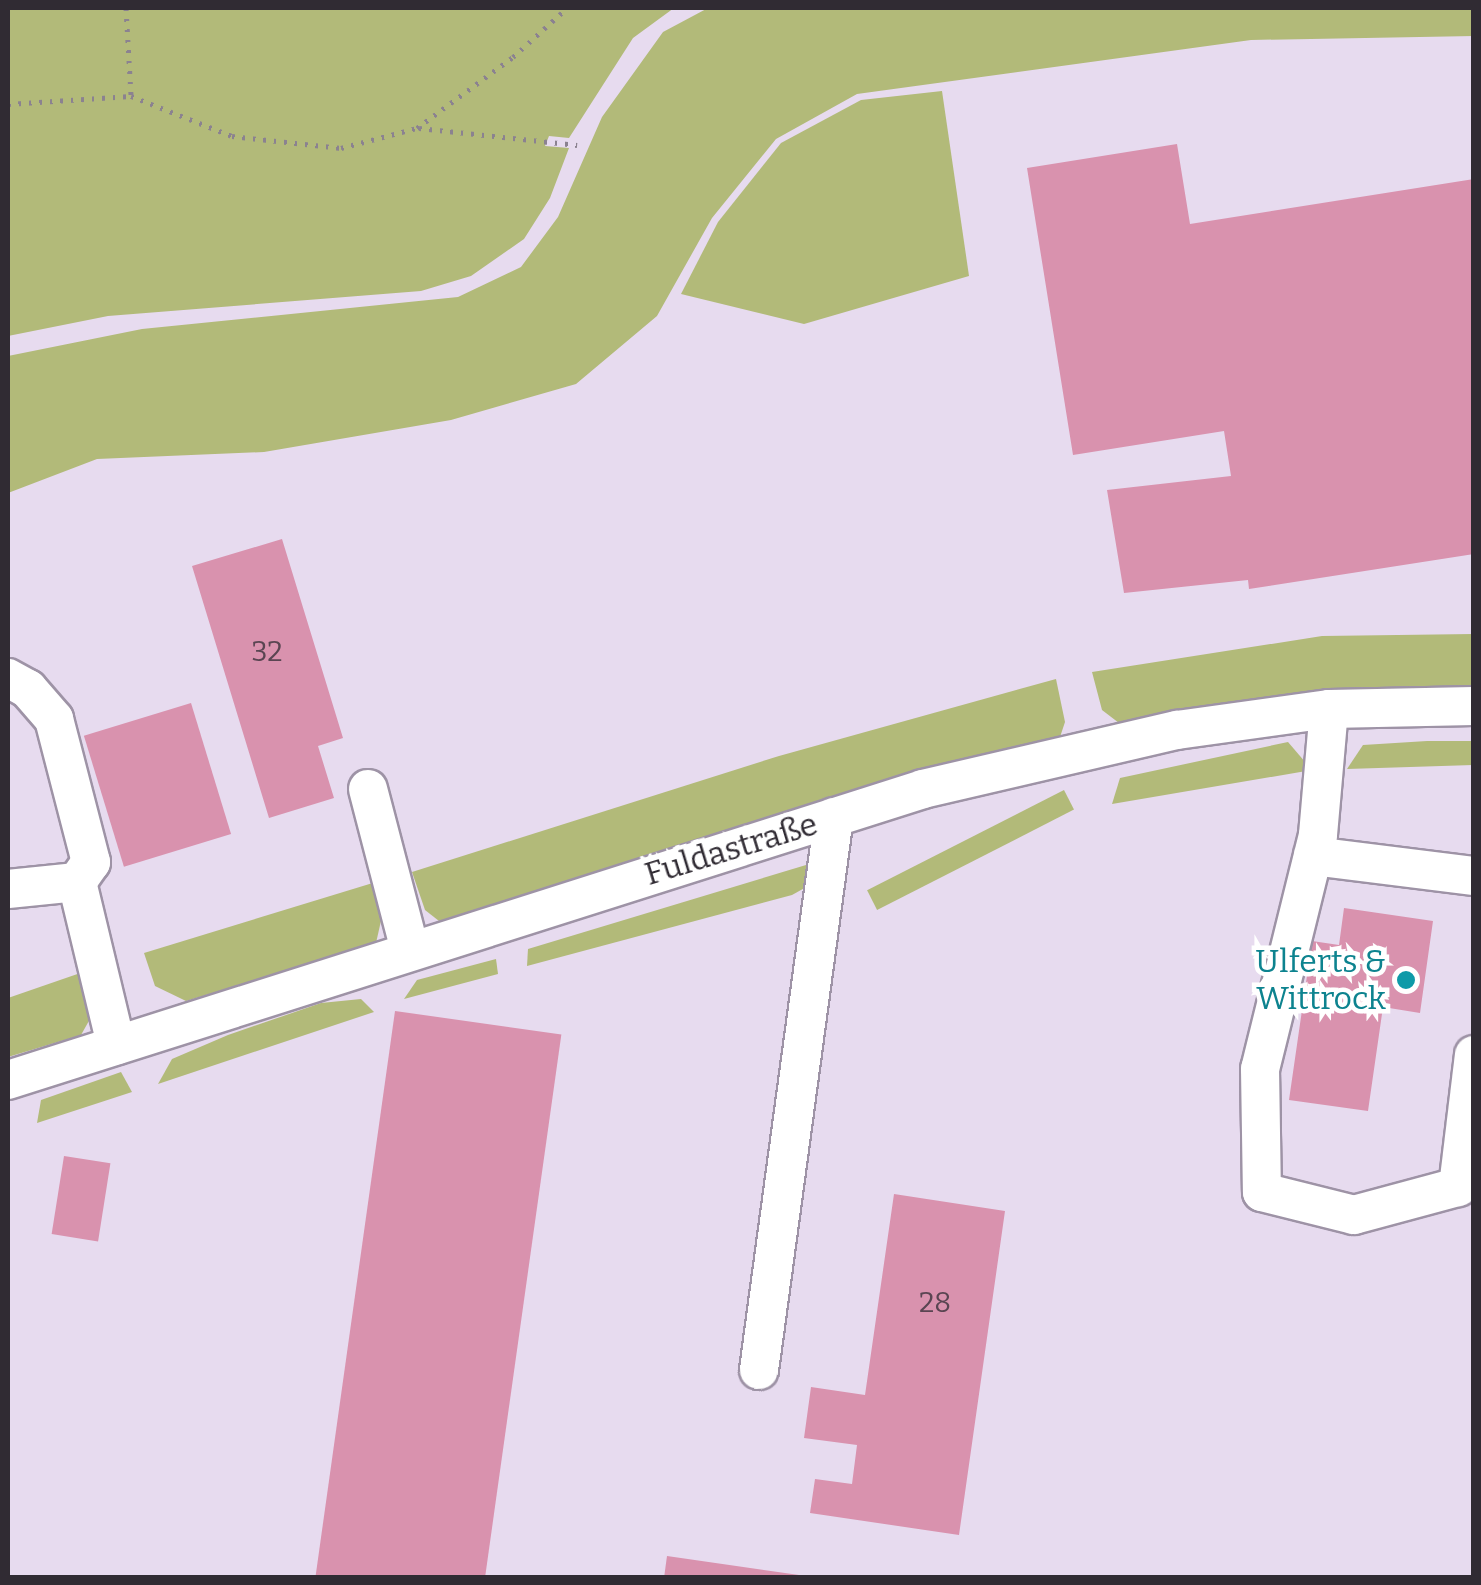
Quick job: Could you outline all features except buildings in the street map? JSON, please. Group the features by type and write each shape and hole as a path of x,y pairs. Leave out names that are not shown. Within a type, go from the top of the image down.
{"street":[{"path":"8,678 28,690 54,719 91,862 77,882 116,1045"},
{"name":"Fuldastraße","path":"8,1080 834,817 1177,730 1329,709 1474,706"},
{"path":"1329,709 1313,856 1260,1069 1262,1192 1354,1215 1458,1187 1474,1055"},
{"path":"368,789 410,950"},
{"path":"759,1370 834,817"},
{"path":"1313,856 1474,876"},
{"path":"8,889 77,882"}],"path":[{"path":"126,8 130,96"},
{"path":"8,104 130,96 232,136 341,148 416,128 514,57 566,8"},
{"path":"416,128 576,145"}],"green space":[{"path":"8,8 674,8 633,38 569,138 549,136 545,146 569,148 550,198 524,239 471,276 421,291 108,316 8,336"},
{"path":"708,8 1473,8 1474,36 1251,40 857,94 776,139 712,218 657,316 576,384 451,420 264,452 97,459 8,493 8,356 142,329 458,297 521,267 558,217 602,117 663,32"},
{"path":"942,91 969,276 804,324 681,294 718,222 781,143 861,100"},
{"path":"1473,634 1473,691 1255,703 1119,723 1102,710 1092,672 1322,636"},
{"path":"1056,679 1065,722 1059,740 439,921 425,910 412,872 779,756"},
{"path":"1472,741 1473,765 1347,769 1363,745"},
{"path":"1288,742 1312,770 1112,804 1120,778"},
{"path":"1064,790 1074,810 877,910 867,890"},
{"path":"806,865 810,885 792,895 527,966 528,949"},
{"path":"376,882 383,912 376,943 186,1001 155,986 144,953"},
{"path":"496,959 498,974 404,999 417,980"},
{"path":"89,970 99,1003 81,1035 8,1057 8,998"},
{"path":"361,999 374,1012 158,1084 172,1059 228,1035 321,1003"},
{"path":"121,1072 132,1092 37,1123 41,1100"}],"place":[{"name":"Ulferts & Wittrock","path":"1406,980"}]}
